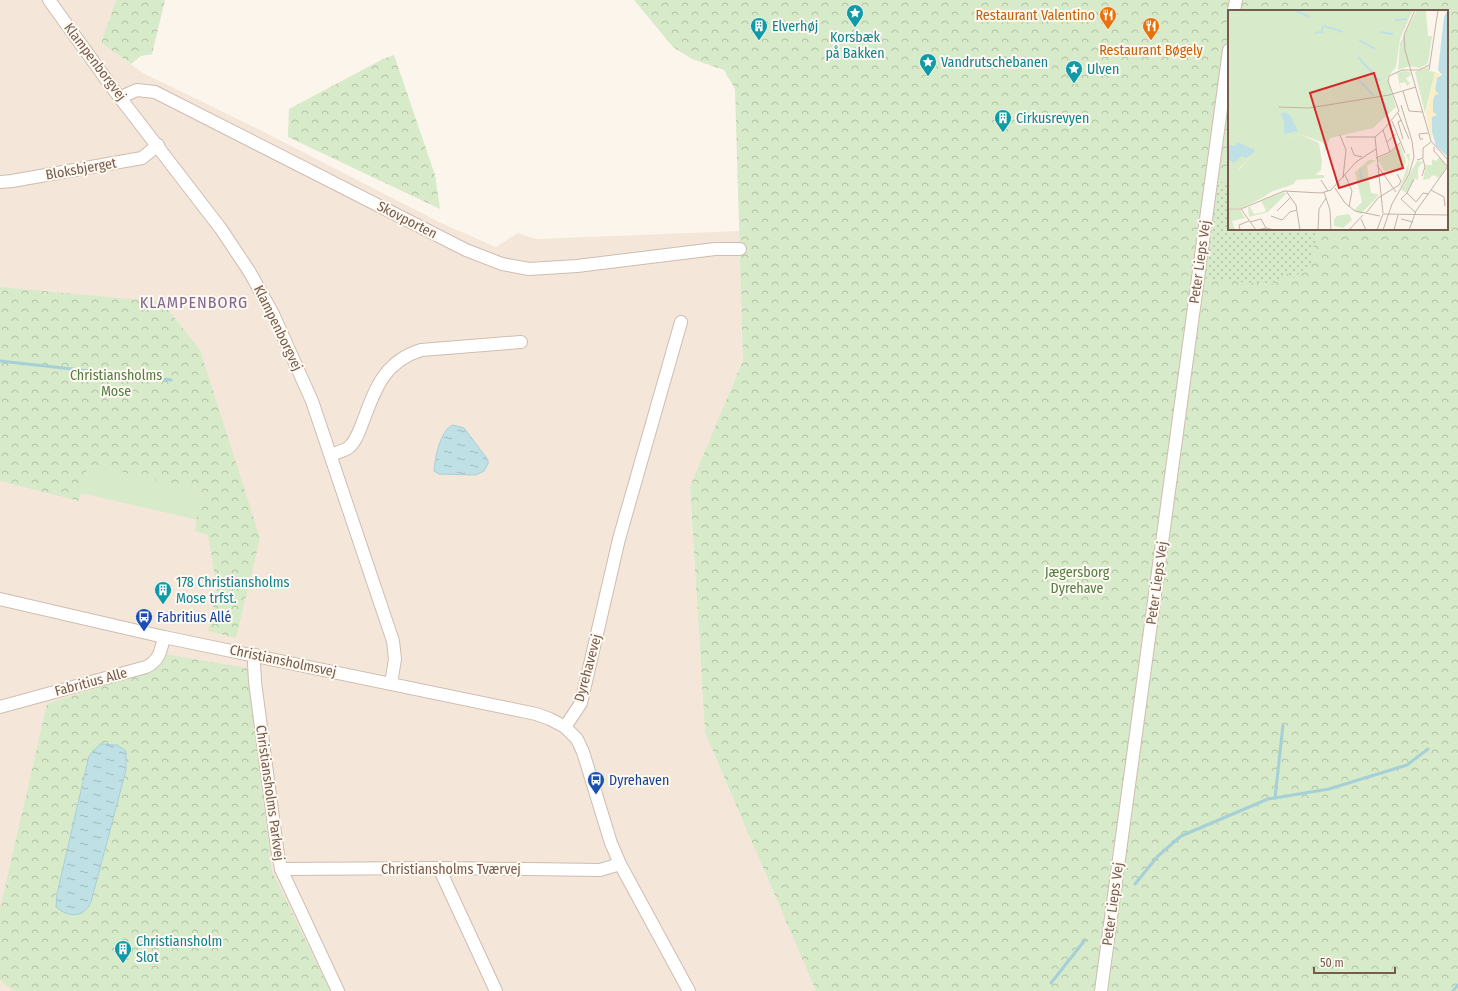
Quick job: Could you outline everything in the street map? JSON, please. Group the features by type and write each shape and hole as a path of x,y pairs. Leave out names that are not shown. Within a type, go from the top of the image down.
{"street":[{"name":"Klampenborgvej","path":"49,0 221,229 249,271 273,314 312,401 394,641 395,659 390,684"},
{"path":"1234,10 1236,0"},
{"name":"Peter Lieps Vej","path":"1101,991 1228,57"},
{"name":"Skovporten","path":"121,97 137,90 154,92 466,250 502,264 529,269 577,266 715,249 740,249"},
{"name":"Bloksbjerget","path":"0,182 142,158 158,145"},
{"name":"Dyrehavevej","path":"564,727 581,703 619,539 681,322"},
{"path":"331,455 349,447 356,437 375,391 384,376 406,355 421,350 521,342"},
{"name":"Christiansholmsvej","path":"0,599 164,637 536,714 564,727"},
{"name":"Fabritius Alle","path":"0,707 146,667 155,663 161,652 164,637"},
{"name":"Christiansholms Parkvej","path":"256,655 254,663 255,682 281,869 338,991"},
{"path":"564,727 577,739 583,752 611,843 620,864 689,991"},
{"name":"Christiansholms Tværvej","path":"281,869 439,868 600,870 620,864"},
{"path":"439,868 496,991"}],"shaded area":[{"path":"0,0 116,0 101,43 143,73 258,129 441,223 496,247 518,233 536,239 740,231 743,360 690,488 705,733 816,991 0,991"}],"green space":[{"path":"116,0 165,0 152,54 141,56 131,64 101,43"},
{"name":"Jægersborg Dyrehave","path":"634,0 1458,0 1458,991 816,991 705,733 690,487 743,360 735,89 724,70 692,59 673,47"},
{"path":"394,55 435,175 440,209 288,137 289,109 383,59"},
{"path":"1219,182 1228,183 1228,230 1318,230 1311,258 1312,263 1292,279 1288,274 1273,284 1208,280 1204,277 1215,185"},
{"name":"Christiansholms Mose","path":"0,287 162,302 200,350 260,538 236,638 208,631 217,589 208,535 195,531 201,491 88,464 79,501 0,481"},
{"path":"88,464 201,491 198,520 81,493"},
{"path":"164,654 247,668 272,871 330,991 14,991 0,980 0,909 47,704 155,669"}],"water":[{"path":"453,425 464,428 488,460 488,464 484,471 476,475 439,474 434,471 439,445 445,432"},
{"path":"100,744 117,745 126,751 126,770 91,902 84,911 76,915 61,911 56,907 57,894 89,756"}],"waterway":[{"path":"0,361 171,380"},
{"path":"1275,798 1283,725"},
{"path":"1135,884 1158,856 1181,836 1268,799 1329,789 1407,765 1428,749"},
{"path":"1051,983 1085,940"},
{"path":"1453,991 1458,985"}],"place":[{"name":"Korsbæk på Bakken","path":"855,28"},
{"name":"Restaurant Valentino","path":"1108,30"},
{"name":"Elverhøj","path":"759,41"},
{"name":"Restaurant Bøgely","path":"1151,41"},
{"name":"Vandrutschebanen","path":"928,77"},
{"name":"Ulven","path":"1074,84"},
{"name":"Cirkusrevyen","path":"1003,133"},
{"name":"178 Christiansholms Mose trfst.","path":"163,605"},
{"name":"Fabritius Allé","path":"144,632"},
{"name":"Dyrehaven","path":"596,795"},
{"name":"Christiansholm Slot","path":"123,964"}],"district":[{"name":"KLAMPENBORG","path":"194,302"}]}
